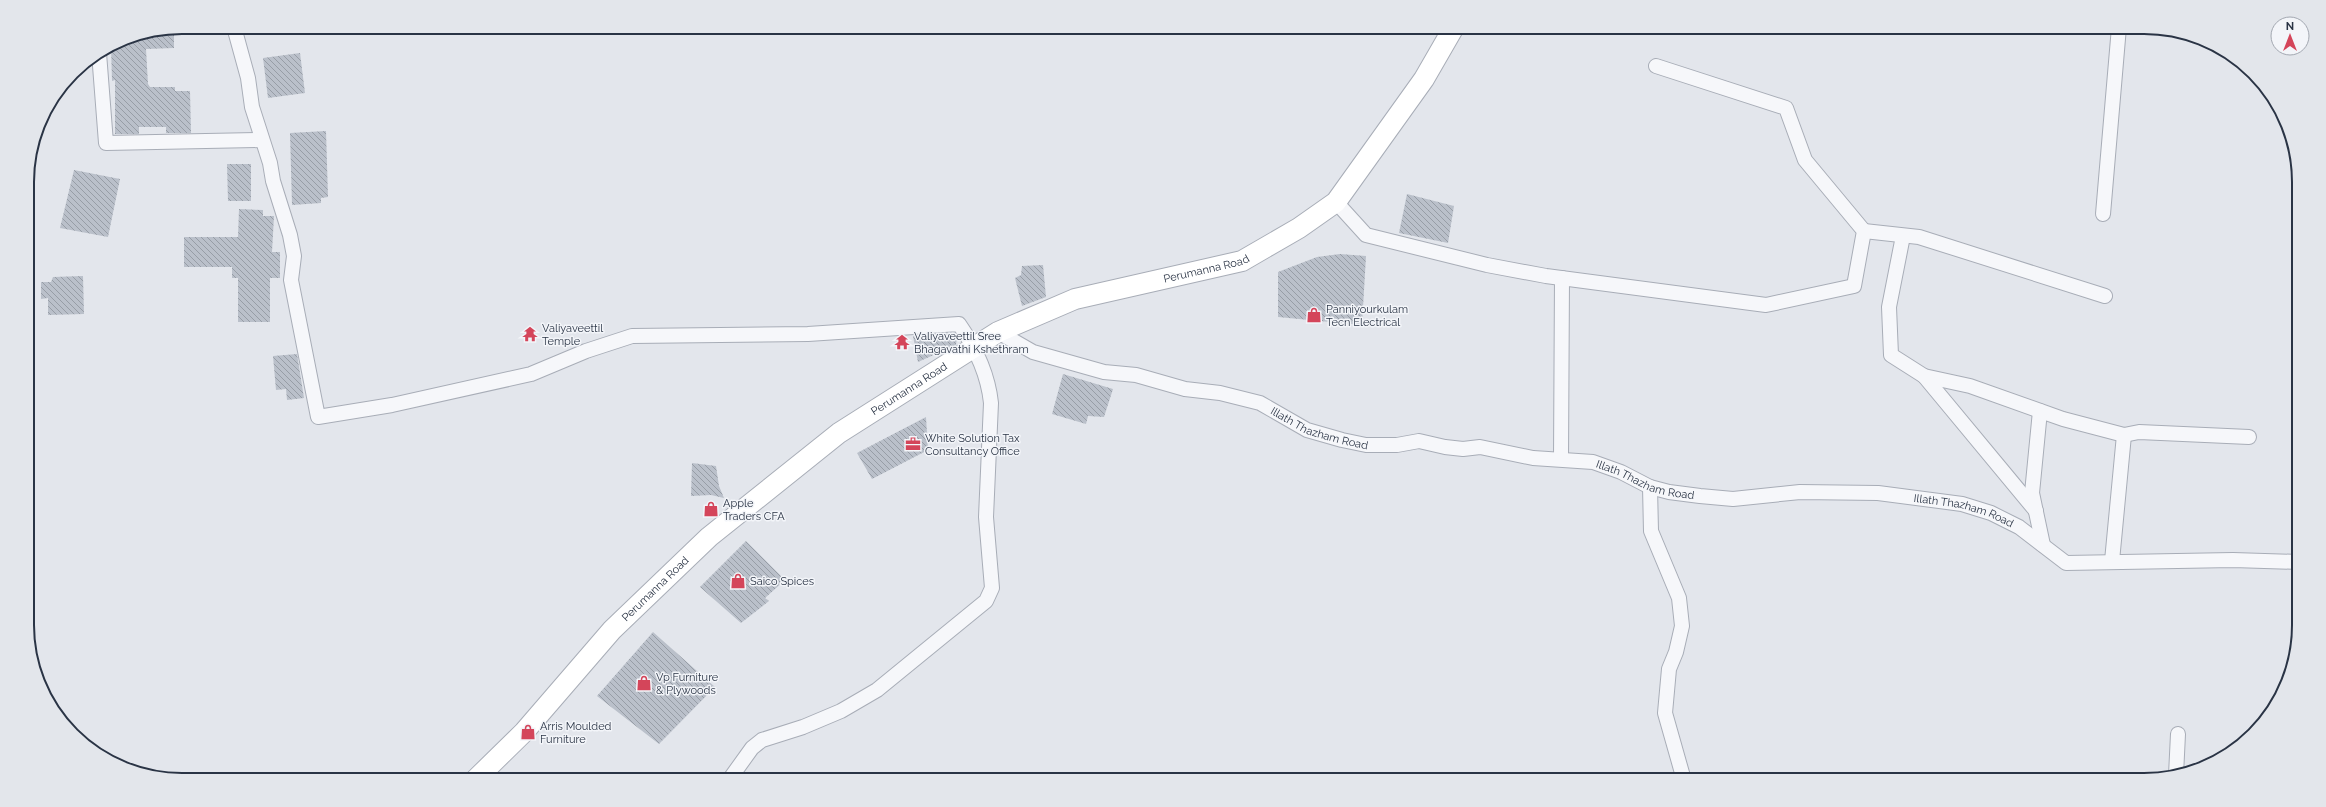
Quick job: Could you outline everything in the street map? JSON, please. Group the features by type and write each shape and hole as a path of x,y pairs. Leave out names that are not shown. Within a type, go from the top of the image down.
{"main road":[{"name":"Perumanna Road","path":"482,773 524,732 612,630 709,537 839,433 998,332 1076,300 1102,292 1242,261 1299,228 1336,202 1424,79 1450,34"}],"street":[{"path":"236,34 248,78 252,107 270,163 273,181 290,235 294,256 291,280 318,417 392,405 531,374 586,351 632,336 808,334 959,324 975,348 990,392 991,402 986,517 992,588 990,595 986,601 923,654 877,690 841,711 803,727 762,740 752,748 734,773"},
{"path":"2103,214 2118,34"},
{"path":"99,59 106,143 262,140"},
{"path":"1656,66 1786,108 1806,160 1864,231 1919,238 2105,296"},
{"path":"1336,202 1366,235 1487,265 1562,278 1766,305 1854,286 1864,231"},
{"path":"1903,236 1888,307 1891,355 1924,376 2036,511"},
{"path":"1561,458 1562,278"},
{"name":"Illath Thazham Road","path":"998,332 1033,352 1104,372 1136,375 1185,389 1220,393 1260,403 1291,423 1342,440 1366,445 1397,445 1420,441 1444,447 1463,449 1480,447 1533,458 1561,458 1592,462 1621,472 1650,487 1669,492 1733,499 1822,492 1878,493 1962,504 1991,513 2019,527 2066,563 2233,560 2292,562"},
{"path":"1924,376 1970,386 2040,411 2124,435 2139,432 2249,437"},
{"path":"2040,411 2032,493 2043,546"},
{"path":"2112,562 2124,435"},
{"path":"1650,487 1651,531 1679,598 1682,626 1676,652 1669,669 1665,713 1682,773"},
{"path":"2176,769 2178,734"}],"building":[{"path":"174,34 174,48 146,49 148,84 150,87 175,87 175,91 190,91 191,133 166,133 166,127 139,127 139,134 115,134 115,80 112,81 111,52 125,45 144,39"},
{"path":"300,53 305,93 268,98 263,58"},
{"path":"326,131 328,197 321,198 321,203 292,205 290,133"},
{"path":"227,164 251,164 251,201 228,201"},
{"path":"74,170 120,179 108,237 60,228"},
{"path":"1407,194 1454,206 1448,243 1399,233"},
{"path":"239,209 263,210 263,216 274,216 272,252 280,252 280,278 270,278 270,322 238,322 238,278 232,278 232,267 184,267 184,237 238,237"},
{"path":"1340,254 1366,256 1362,325 1278,317 1278,272 1317,257"},
{"path":"1043,265 1046,297 1022,306 1015,278 1021,275 1022,266"},
{"path":"83,276 84,314 48,315 48,298 41,299 41,282 51,282 53,277"},
{"path":"955,333 957,337 956,345 918,362 913,336"},
{"path":"297,354 304,398 287,400 286,389 276,390 273,356"},
{"path":"1063,374 1113,389 1104,417 1088,416 1086,424 1052,414"},
{"path":"926,417 928,450 872,479 857,453"},
{"path":"692,463 716,466 719,486 724,498 711,495 691,496"},
{"path":"746,541 785,580 765,598 769,601 741,623 700,587"},
{"path":"653,632 715,687 659,744 597,696"}],"place":[{"name":"Panniyourkulam Tecn Electrical","path":"1314,315"},
{"name":"Valiyaveettil Temple","path":"530,334"},
{"name":"Valiyaveettil Sree Bhagavathi Kshethram","path":"902,342"},
{"name":"White Solution Tax Consultancy Office","path":"913,444"},
{"name":"Apple Traders CFA","path":"711,509"},
{"name":"Saico Spices","path":"738,581"},
{"name":"Vp Furniture & Plywoods","path":"644,683"},
{"name":"Arris Moulded Furniture","path":"528,732"}]}
